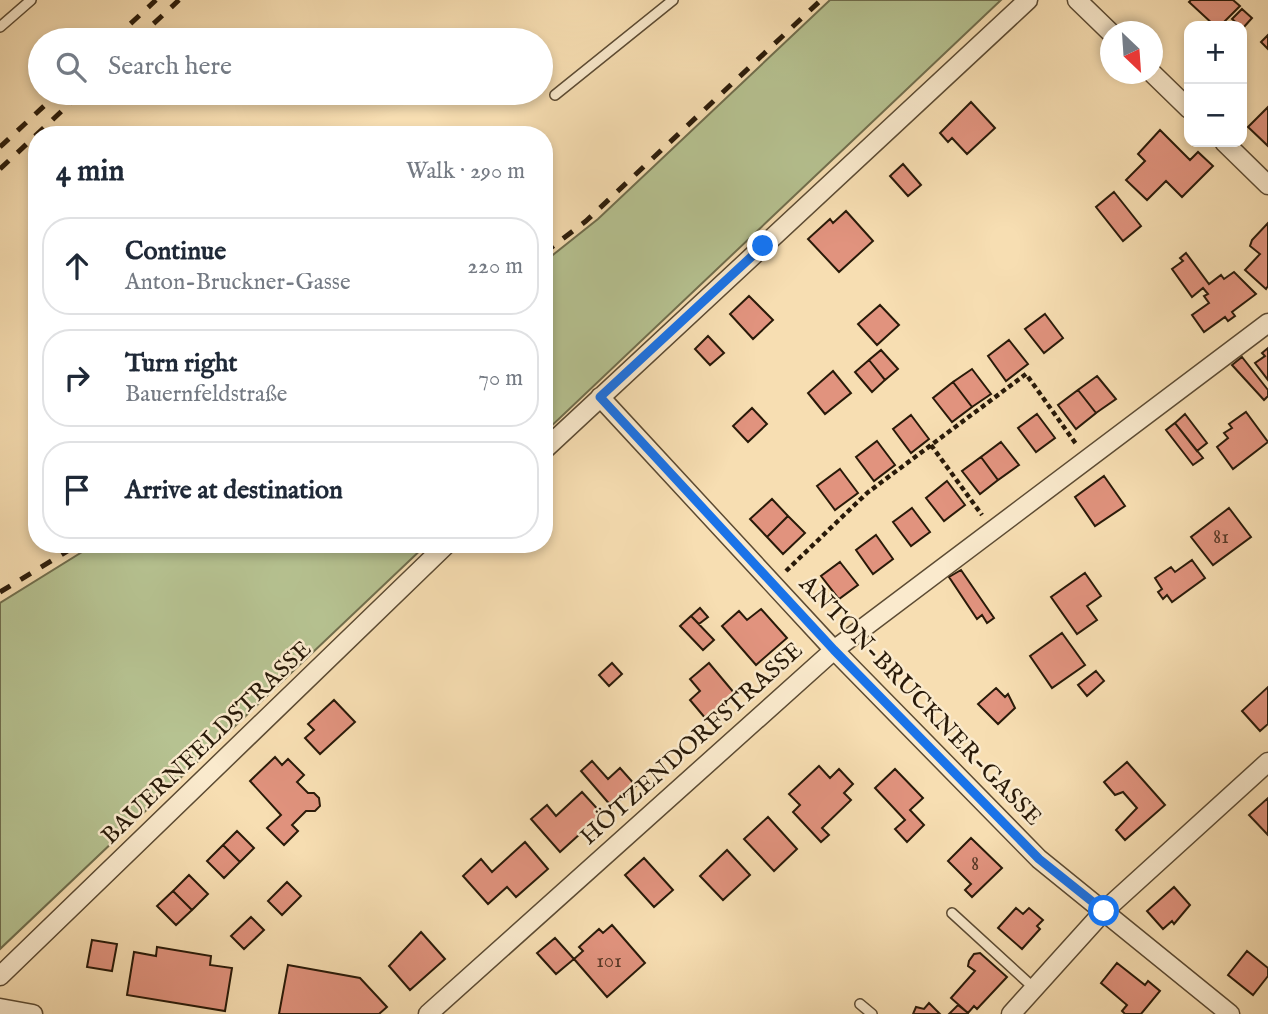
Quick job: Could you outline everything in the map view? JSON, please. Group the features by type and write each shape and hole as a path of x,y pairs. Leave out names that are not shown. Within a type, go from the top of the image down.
{"street":[{"path":"553,441 1028,0"},
{"path":"1077,0 1100,22"},
{"path":"1163,83 1184,103"},
{"path":"1229,147 1268,185"},
{"name":"HÖTZENDORFSTRASSE","path":"428,1014 834,650 1268,323"},
{"name":"ANTON-BRUCKNER-GASSE","path":"600,397 834,650 1039,859 1230,1014"},
{"name":"BAUERNFELDSTRASSE","path":"3,968 438,553"},
{"path":"1011,1014 1104,911 1268,762"},
{"path":"0,1008 33,1014"}],"lane":[{"path":"0,27 31,0"},
{"path":"555,95 673,0"},
{"path":"952,913 1034,988"},
{"path":"860,1004 872,1014"}],"path":[{"path":"772,583 867,494 1026,374 1087,459"},
{"path":"931,445 993,530"}],"green space":[{"path":"830,0 1001,0 553,424 553,255 598,219"},
{"path":"81,553 418,553 0,949 0,603"}],"building":[{"path":"1233,0 1240,6 1225,21 1210,21 1189,2"},
{"path":"1242,9 1252,18 1247,24 1247,21 1232,19"},
{"path":"1268,35 1268,49 1261,42"},
{"path":"971,102 995,128 967,154 952,138 948,142 940,133"},
{"path":"1268,107 1268,146 1248,127"},
{"path":"1160,130 1190,160 1198,152 1213,166 1182,197 1166,181 1147,200 1126,180 1145,161 1138,154"},
{"path":"903,164 921,185 908,196 890,176"},
{"path":"1114,192 1141,226 1123,241 1096,207"},
{"path":"846,211 873,241 839,272 808,239 830,219 833,223"},
{"path":"1268,223 1266,289 1245,270 1260,254 1250,246 1252,240"},
{"path":"1186,253 1209,284 1221,275 1224,279 1234,272 1256,294 1232,312 1235,316 1228,321 1225,317 1204,332 1192,315 1209,303 1204,296 1208,294 1203,288 1192,297 1172,269 1183,261 1180,258"},
{"path":"749,296 773,320 753,339 730,314"},
{"path":"880,305 899,325 877,345 858,324"},
{"path":"1045,314 1063,338 1044,353 1025,329"},
{"path":"708,336 724,353 710,365 695,349"},
{"path":"1009,340 1028,364 1006,381 988,356"},
{"path":"1268,348 1268,380 1255,363 1265,356 1262,353"},
{"path":"881,350 898,369 885,380 869,360"},
{"path":"1242,357 1268,390 1268,396 1264,400 1232,365"},
{"path":"869,360 885,380 872,392 855,372"},
{"path":"972,369 991,394 972,407 953,382"},
{"path":"833,371 851,393 825,414 808,393"},
{"path":"1097,376 1116,399 1096,413 1078,390"},
{"path":"953,382 972,407 952,422 933,398"},
{"path":"1078,390 1096,413 1076,429 1058,405"},
{"path":"752,408 767,424 748,442 733,426"},
{"path":"1246,412 1268,442 1233,469 1217,447 1228,438 1224,433 1232,428 1229,424"},
{"path":"1037,414 1055,438 1036,452 1018,428"},
{"path":"1185,414 1207,443 1197,451 1175,423"},
{"path":"911,415 929,439 911,453 893,429"},
{"path":"1175,423 1203,458 1193,465 1166,430"},
{"path":"877,441 895,465 874,481 856,457"},
{"path":"1001,442 1019,465 998,480 981,457"},
{"path":"981,457 998,480 980,494 962,471"},
{"path":"840,469 858,493 835,510 817,486"},
{"path":"1104,476 1125,506 1095,526 1075,497"},
{"path":"947,481 965,505 944,521 926,498"},
{"path":"772,499 788,516 767,537 750,519"},
{"path":"912,508 930,532 911,546 893,522"},
{"path":"1229,508 1251,537 1213,565 1191,537"},
{"path":"788,516 805,533 783,554 767,537"},
{"path":"876,535 893,559 873,574 856,550"},
{"path":"1192,560 1205,578 1172,602 1167,595 1163,599 1158,592 1162,589 1155,578 1171,567 1175,572"},
{"path":"840,562 858,585 839,599 821,576"},
{"path":"961,570 994,618 987,623 982,615 977,619 949,577"},
{"path":"1085,573 1101,596 1087,606 1097,620 1077,634 1051,597"},
{"path":"700,608 708,617 699,624 691,616"},
{"path":"761,609 787,638 756,665 722,626 739,611 747,620"},
{"path":"691,616 714,640 703,650 680,626"},
{"path":"1062,633 1085,665 1052,688 1030,656"},
{"path":"612,663 622,674 609,686 599,675"},
{"path":"709,663 735,694 706,719 690,700 700,691 690,679"},
{"path":"1096,671 1104,681 1087,696 1078,685"},
{"path":"1268,687 1268,724 1260,731 1242,711"},
{"path":"996,688 1005,697 1008,694 1015,708 998,724 978,704"},
{"path":"334,700 355,722 320,754 305,738 314,730 308,724"},
{"path":"275,757 282,765 288,759 304,775 297,782 308,793 314,793 319,798 320,806 315,811 306,811 292,825 298,831 284,845 267,828 281,815 250,781"},
{"path":"592,761 608,779 620,768 636,786 612,807 581,771"},
{"path":"1127,762 1165,805 1125,840 1116,830 1137,808 1123,792 1115,795 1104,782"},
{"path":"819,766 830,778 839,769 853,784 844,793 851,800 822,828 829,835 821,842 793,812 800,805 789,794"},
{"path":"895,769 923,798 910,810 924,825 907,842 895,829 905,820 875,788"},
{"path":"582,792 602,814 560,852 531,819 547,805 556,816"},
{"path":"1268,798 1268,835 1249,815"},
{"path":"768,817 797,849 774,871 744,839"},
{"path":"237,831 254,848 240,862 223,845"},
{"path":"971,838 1002,868 972,897 965,890 971,884 948,861"},
{"path":"525,842 548,869 516,897 507,887 488,904 463,876 481,859 492,872"},
{"path":"223,845 240,862 224,878 207,861"},
{"path":"727,850 750,875 723,900 700,876"},
{"path":"644,858 673,890 654,907 625,875"},
{"path":"189,875 208,894 192,910 173,891"},
{"path":"287,882 301,896 282,915 268,901"},
{"path":"1174,887 1190,905 1174,924 1172,921 1163,929 1147,911"},
{"path":"173,891 192,910 176,925 157,906"},
{"path":"1016,908 1023,914 1029,908 1043,920 1037,926 1040,929 1022,949 998,928"},
{"path":"251,917 264,930 244,949 231,936"},
{"path":"612,925 645,963 607,997 574,959 583,951 579,947 599,929 603,933"},
{"path":"421,932 445,959 410,990 389,966"},
{"path":"555,938 574,959 556,974 537,953"},
{"path":"92,940 117,944 112,971 87,967"},
{"path":"157,947 211,956 210,965 232,968 225,1011 127,995 134,952 156,956"},
{"path":"1247,951 1268,968 1268,976 1253,995 1228,975"},
{"path":"980,953 1007,977 977,1009 974,1006 968,1013 951,998 975,971 968,966 969,961 974,954"},
{"path":"1117,963 1145,985 1148,981 1160,991 1141,1014 1125,1014 1122,1011 1127,1005 1101,983"},
{"path":"288,965 360,978 387,1007 379,1014 279,1014"},
{"path":"929,1003 940,1014 913,1014 916,1007 924,1009"},
{"path":"958,1005 968,1013 968,1014 949,1014"}],"railway":[{"path":"126,28 156,0"},
{"path":"149,28 179,0"},
{"path":"553,246 586,221 821,0"},
{"path":"0,147 45,105"},
{"path":"46,126 68,105"},
{"path":"0,169 28,143"},
{"path":"0,592 64,553"}],"route":[{"path":"763,246 600,397 834,650 1039,859 1104,911"}]}
